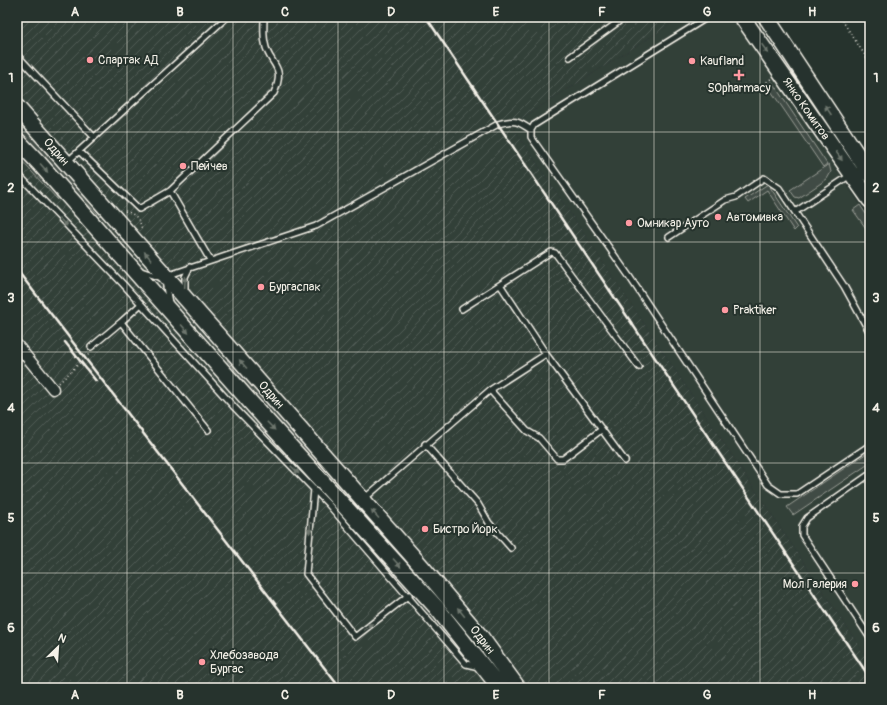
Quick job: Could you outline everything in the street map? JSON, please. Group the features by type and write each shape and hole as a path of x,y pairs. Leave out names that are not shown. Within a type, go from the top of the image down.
{"main road":[{"name":"Янко Комитов","path":"742,17 870,200"},
{"name":"Янко Комитов","path":"766,17 867,170"},
{"name":"Одрин","path":"17,107 456,607 518,688"},
{"name":"Одрин","path":"17,140 268,422 436,607 500,688"},
{"path":"301,457 315,465 346,498 362,500"}],"street":[{"path":"17,345 53,389"}],"lane":[{"path":"66,162 227,17"},
{"path":"79,151 139,209 170,191 274,93 279,82 279,70 265,44 264,17"},
{"path":"570,57 625,17"},
{"path":"708,17 534,125 531,130 531,137 629,276 768,485 781,494 797,494 870,445"},
{"path":"17,55 94,137"},
{"path":"131,267 151,275 166,276 210,260 316,226 498,124 507,121 517,121 531,130"},
{"path":"795,212 852,174 867,170"},
{"path":"17,173 141,304 235,408 314,489 409,595 466,664 485,668"},
{"path":"669,237 725,200 736,197 764,178 780,188 844,286 870,333"},
{"path":"170,191 210,260"},
{"path":"462,309 501,286 551,252 556,253 639,367"},
{"path":"186,299 184,284 190,267"},
{"path":"166,276 166,295 174,316"},
{"path":"501,286 546,354 625,461"},
{"path":"91,347 141,304"},
{"path":"121,322 208,430"},
{"path":"362,500 425,444 490,390 546,354"},
{"path":"490,390 527,431 539,438 557,459 563,459 601,430"},
{"path":"425,444 478,504 489,523 511,548"},
{"path":"870,474 807,518 802,526 802,535 870,638"},
{"path":"314,489 306,574 355,637 409,595"}],"path":[{"path":"840,17 870,63"},
{"path":"757,89 764,83"},
{"path":"53,389 75,366 91,353 91,347"}],"shaded area":[{"path":"17,17 682,17 511,125 870,662 870,688 17,688"},
{"path":"682,17 734,17 870,219 870,662 511,125"},
{"path":"772,82 827,164 823,167 767,85"},
{"path":"17,119 101,215 100,216 78,195 17,129"},
{"path":"17,150 54,191 58,200 17,156"},
{"path":"829,164 831,172 827,179 799,198 795,197 790,190"},
{"path":"768,184 797,228 794,231 767,190 748,203 745,199"},
{"path":"860,205 870,220 870,234 853,210"},
{"path":"228,359 326,470 324,471 261,403 227,360"},
{"path":"870,451 870,463 793,515 787,507"}],"railway":[{"path":"426,17 870,678"},
{"path":"17,270 340,688"},
{"path":"65,342 96,381"}],"place":[{"name":"Спартак АД","path":"90,60"},
{"name":"Kaufland","path":"692,61"},
{"name":"SOpharmacy","path":"739,75"},
{"name":"Пейчев","path":"183,166"},
{"name":"Автомивка","path":"718,217"},
{"name":"Омникар Ауто","path":"629,223"},
{"name":"Бургаспак","path":"261,287"},
{"name":"Praktiker","path":"725,310"},
{"name":"Бистро Йорк","path":"425,529"},
{"name":"Мол Галерия","path":"855,584"},
{"name":"Хлебозавода Бургас","path":"202,662"}]}
